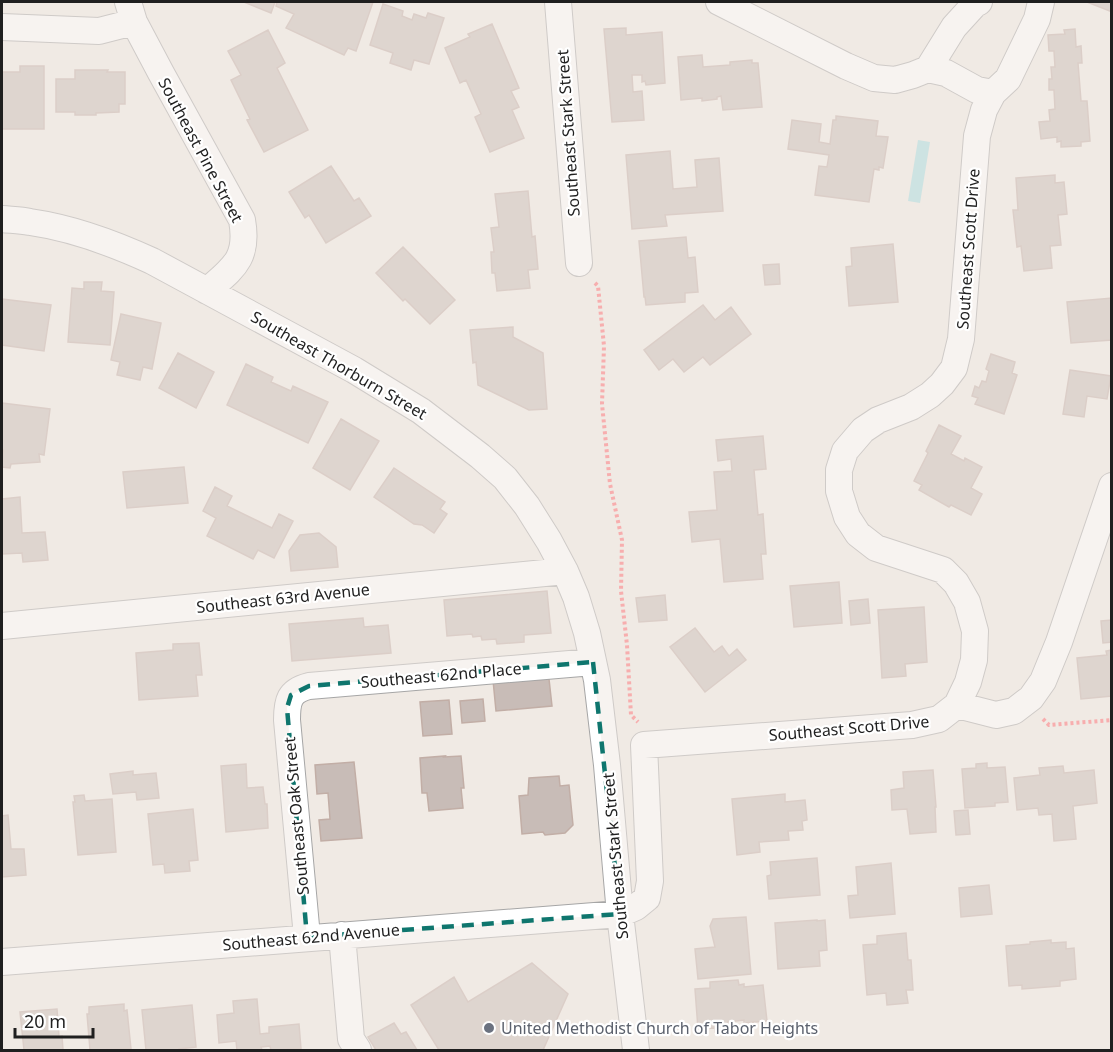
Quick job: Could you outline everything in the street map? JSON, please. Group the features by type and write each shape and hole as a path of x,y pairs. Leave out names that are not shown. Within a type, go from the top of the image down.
{"street":[{"name":"Southeast Stark Street","path":"558,2 579,264"},
{"path":"719,2 874,78 895,80 928,69 946,73 977,90 993,93"},
{"path":"928,69 954,27 979,2"},
{"name":"Southeast Scott Drive","path":"644,745 912,725 939,719 957,705 968,682 974,660 975,631 967,602 956,583 943,570 876,548 858,534 847,517 839,491 839,470 845,451 863,430 878,420 911,407 930,395 954,368 961,339 977,136 984,110 993,93 1008,79 1037,19 1041,2"},
{"path":"2,27 99,31 131,12"},
{"name":"Southeast Pine Street","path":"131,12 161,74 242,220 245,236 236,265 207,291"},
{"name":"Southeast Thorburn Street","path":"2,219 52,226 83,234 120,246 152,261 391,392 447,429 505,478 527,506 549,541 576,597 593,662"},
{"path":"957,705 996,715 1014,711 1031,698 1043,681 1059,642 1112,486"},
{"name":"Southeast 63rd Avenue","path":"2,626 565,571"},
{"name":"Southeast Stark Street","path":"593,662 600,698 620,914 636,1050"},
{"name":"Southeast 62nd Place","path":"291,695 298,689 309,686 593,662"},
{"name":"Southeast Oak Street","path":"291,695 287,708 287,720 307,937"},
{"path":"620,914 636,907 647,898 650,881 644,745"},
{"name":"Southeast 62nd Avenue","path":"2,962 620,914"},
{"path":"342,935 351,1039 358,1050"}],"path":[{"path":"579,264 598,286 604,346 602,404 610,484 622,540 621,591 631,715 641,724 644,745"},
{"path":"1027,701 1048,725 1112,720"}],"highlighted area":[{"path":"593,662 620,914 307,937 287,708 291,695 309,686"}],"water":[{"path":"918,140 930,142 920,203 908,201"}],"building":[{"path":"244,2 275,2 271,13"},
{"path":"277,2 373,2 356,51 348,48 344,55 286,28 294,14 276,6"},
{"path":"1087,2 1112,2 1112,12"},
{"path":"383,4 403,11 402,16 412,20 414,14 426,18 428,13 444,18 429,64 414,60 411,70 390,63 393,53 370,45"},
{"path":"492,24 519,88 511,91 519,107 512,110 524,138 490,152 475,117 481,114 466,80 460,83 445,48 470,37 468,34"},
{"path":"626,28 626,35 662,32 665,83 646,85 645,81 642,82 642,75 632,75 633,92 642,91 644,120 612,122 604,29"},
{"path":"1075,29 1076,47 1081,46 1082,63 1078,63 1081,101 1087,101 1090,141 1081,142 1081,146 1061,147 1061,141 1057,142 1057,137 1041,139 1039,122 1050,121 1049,110 1055,109 1054,90 1049,90 1049,79 1052,79 1051,67 1055,67 1054,51 1049,51 1048,35 1065,34 1064,30"},
{"path":"268,30 285,63 277,68 308,130 264,152 247,120 250,119 231,80 241,75 228,51"},
{"path":"702,55 703,67 730,65 730,62 752,60 752,63 758,63 762,107 723,110 721,96 717,99 702,101 702,98 681,100 678,57"},
{"path":"20,66 44,66 44,129 2,129 2,72 20,72"},
{"path":"75,70 125,72 125,104 119,104 119,112 75,115 75,112 56,112 56,79 75,79"},
{"path":"836,116 878,121 876,136 888,137 883,168 874,169 869,202 815,195 819,166 827,167 829,155 788,149 792,120 821,124 819,142 830,144 833,120 836,120"},
{"path":"670,151 673,189 697,187 695,160 719,158 723,211 665,215 667,226 632,229 626,155"},
{"path":"331,166 354,201 359,198 371,216 326,243 309,215 305,218 289,192"},
{"path":"1055,175 1055,183 1064,182 1067,214 1058,215 1061,245 1050,246 1052,268 1024,271 1021,246 1017,247 1013,210 1018,210 1016,178"},
{"path":"528,191 532,237 535,236 538,269 528,270 530,288 497,291 495,273 492,273 491,252 494,252 491,228 499,227 495,194"},
{"path":"686,237 688,258 695,257 698,292 685,293 685,302 646,305 639,241"},
{"path":"893,244 898,302 849,306 846,267 852,266 851,248"},
{"path":"403,247 455,300 430,324 405,299 403,301 376,273"},
{"path":"779,264 780,284 765,285 763,265"},
{"path":"84,282 102,282 101,291 114,292 110,345 68,342 72,288 84,289"},
{"path":"1112,298 1112,340 1071,343 1067,302"},
{"path":"2,299 51,305 44,351 2,345"},
{"path":"703,305 715,320 731,307 751,334 710,365 703,357 684,372 673,359 659,370 644,350"},
{"path":"121,314 161,323 152,369 143,367 140,380 117,375 120,362 111,360"},
{"path":"513,327 513,337 543,353 547,409 529,410 478,385 470,330"},
{"path":"178,353 214,372 196,408 159,388"},
{"path":"991,354 1015,362 1012,373 1017,375 1004,414 975,404 978,398 972,396 975,386 979,388 982,381 986,382 989,371 986,369"},
{"path":"246,364 273,377 271,382 291,391 293,386 328,402 308,443 227,405"},
{"path":"1070,370 1111,376 1107,399 1087,396 1084,417 1063,414"},
{"path":"2,403 50,409 44,455 39,454 40,462 11,464 10,468 2,467"},
{"path":"341,419 379,441 350,490 313,468"},
{"path":"939,425 961,436 951,454 982,467 971,488 982,494 971,515 951,505 949,507 919,490 922,485 914,481"},
{"path":"763,436 766,469 754,470 758,515 763,514 766,554 761,554 763,579 724,582 720,539 692,542 689,512 717,510 714,472 732,471 731,459 718,461 716,440"},
{"path":"184,467 188,503 127,508 123,472"},
{"path":"394,468 445,502 440,509 447,514 434,533 422,525 414,524 374,497"},
{"path":"215,487 232,496 227,506 272,528 279,514 293,521 274,558 258,550 253,559 207,536 216,518 203,511"},
{"path":"20,497 22,533 45,532 48,560 23,562 22,553 2,554 2,499"},
{"path":"319,533 336,547 338,567 291,571 289,551 300,535"},
{"path":"839,582 842,623 794,627 790,586"},
{"path":"547,591 551,633 524,635 524,642 497,644 496,639 482,640 481,636 473,637 472,634 447,636 444,600"},
{"path":"665,595 667,620 639,622 636,598"},
{"path":"868,599 870,623 851,625 849,601"},
{"path":"924,607 927,662 905,664 906,676 882,678 878,610"},
{"path":"363,618 364,627 388,625 391,653 292,661 289,624"},
{"path":"1112,620 1112,642 1103,643 1101,621"},
{"path":"695,628 714,652 722,646 729,656 737,649 746,660 705,692 670,647"},
{"path":"199,643 202,675 196,675 198,696 139,700 136,653 173,650 173,644"},
{"path":"1112,650 1112,696 1081,699 1077,658 1107,655 1106,651"},
{"path":"533,677 534,680 549,679 552,706 496,711 493,680"},
{"path":"483,699 485,721 462,723 460,701"},
{"path":"449,700 452,734 423,736 420,702"},
{"path":"461,756 463,808 429,811 427,793 422,793 420,758"},
{"path":"354,762 362,838 321,841 319,820 330,819 328,793 317,794 315,765"},
{"path":"987,763 987,768 1005,767 1008,802 995,803 995,806 965,808 962,769 976,768 976,764"},
{"path":"246,764 247,788 263,787 265,804 267,804 268,828 226,832 221,766"},
{"path":"1063,766 1064,773 1094,770 1097,803 1073,806 1076,839 1054,841 1052,814 1039,815 1038,808 1017,810 1014,778 1040,775 1039,768"},
{"path":"933,770 936,832 910,834 907,809 892,810 891,790 904,788 903,772"},
{"path":"133,771 133,775 156,773 159,798 137,800 136,792 113,794 110,774"},
{"path":"559,776 560,786 569,785 573,825 565,833 522,834 519,796 528,795 529,778"},
{"path":"785,794 785,802 805,800 807,820 802,821 803,830 788,831 789,840 759,842 760,852 737,855 732,799"},
{"path":"84,795 85,801 112,799 116,852 78,855 73,802 75,802 74,796"},
{"path":"193,809 198,860 189,861 190,871 165,873 164,864 153,865 148,814"},
{"path":"968,810 970,834 956,835 954,811"},
{"path":"8,815 11,849 24,849 26,875 2,877 2,816"},
{"path":"817,858 820,895 769,899 767,876 771,875 770,862"},
{"path":"891,863 895,914 850,918 848,896 858,895 856,867"},
{"path":"989,885 992,914 961,917 959,888"},
{"path":"746,917 751,974 698,979 695,949 715,947 710,926 713,919"},
{"path":"825,920 827,950 819,951 820,966 778,969 775,923"},
{"path":"906,933 913,990 906,990 908,1003 887,1005 886,993 867,995 863,945 877,944 877,936"},
{"path":"1051,940 1051,943 1066,942 1066,949 1074,948 1076,979 1060,981 1060,986 1022,989 1022,985 1009,986 1006,946"},
{"name":"United Methodist Church of Tabor Heights","path":"532,963 568,994 543,1050 439,1050 411,1005 454,977 468,1002"},
{"path":"738,980 739,985 744,984 744,987 763,985 767,1021 728,1022 729,1031 715,1032 715,1028 698,1029 695,989 710,988 710,982"},
{"path":"257,999 260,1034 269,1033 269,1027 299,1024 301,1049 271,1050 270,1046 261,1047 262,1050 237,1050 236,1041 219,1043 217,1015 234,1013 233,1001"},
{"path":"124,1004 124,1011 127,1010 131,1049 90,1050 87,1014 89,1014 89,1007"},
{"path":"192,1005 196,1047 179,1050 146,1050 142,1010"},
{"path":"57,1009 59,1037 62,1036 63,1050 24,1050 20,1012"},
{"path":"394,1023 401,1034 406,1032 417,1050 376,1050 368,1037"}],"place":[{"name":"United Methodist Church of Tabor Heights","path":"489,1028"}]}
